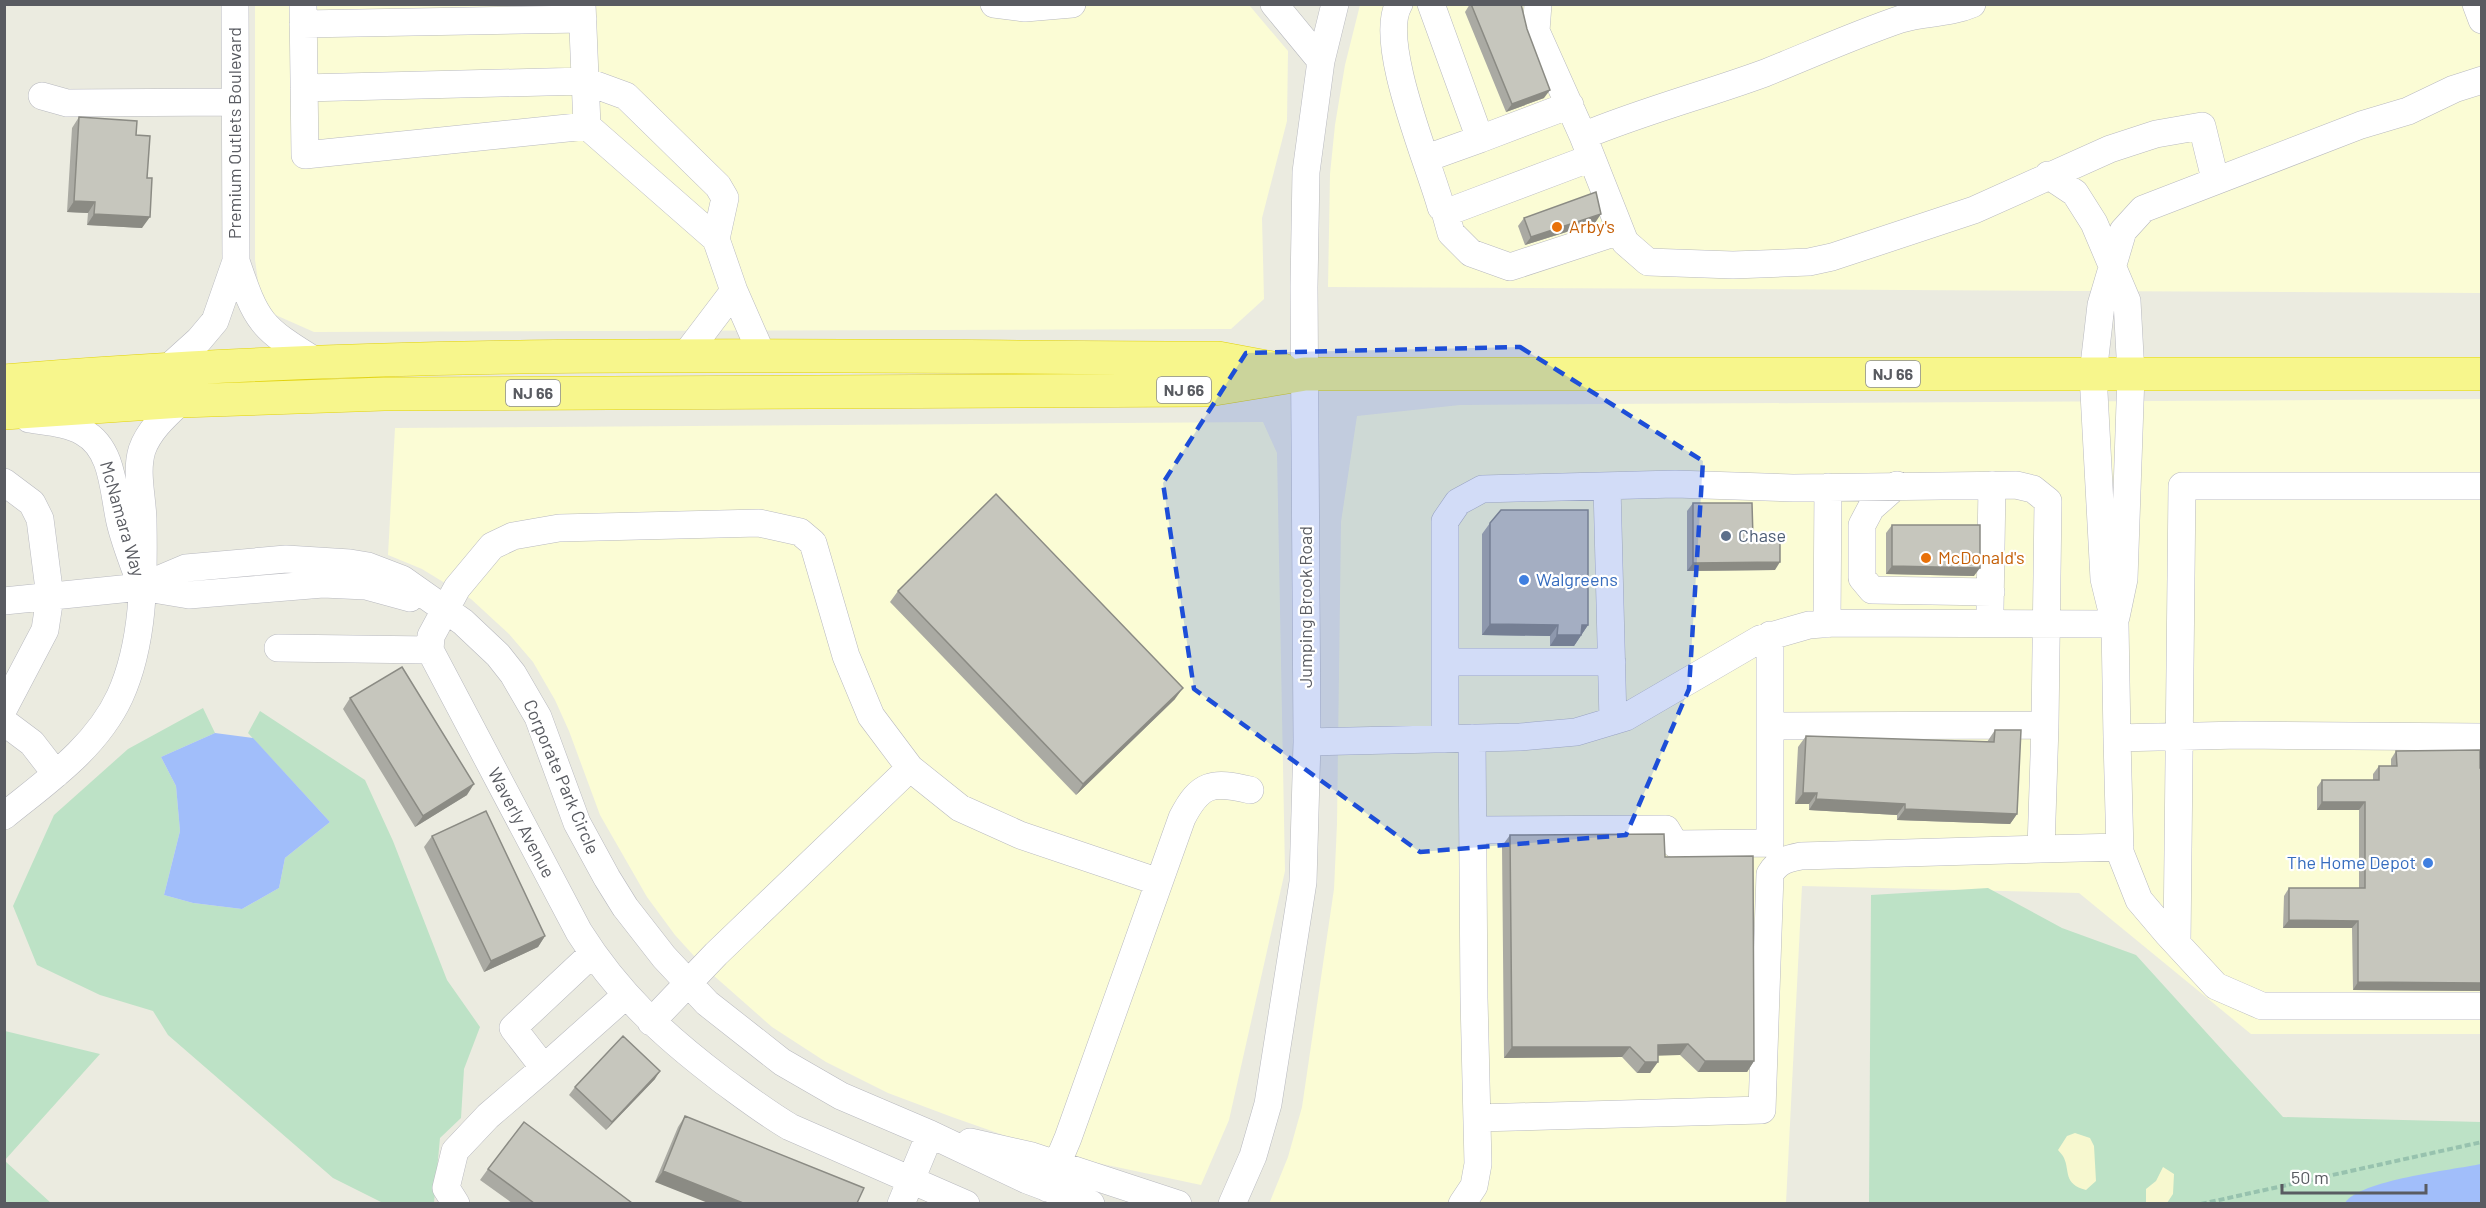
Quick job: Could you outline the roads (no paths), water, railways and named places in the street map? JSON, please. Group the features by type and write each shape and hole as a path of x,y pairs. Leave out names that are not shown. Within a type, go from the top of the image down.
{"highway":[{"name":"NJ 66","path":"4,381 168,368 317,362 684,357 1218,358 1305,374"},
{"name":"NJ 66","path":"4,414 181,400 458,393 1209,390 1305,374 2481,374"}],"street":[{"name":"Premium Outlets Boulevard","path":"235,4 236,261 249,302 263,324 285,342 317,362"},
{"path":"994,4 1025,8 1072,4"},
{"path":"1274,4 1321,61"},
{"name":"Jumping Brook Road","path":"1232,1203 1262,1132 1278,1054 1302,882 1307,742 1306,172 1321,61 1335,4"},
{"path":"1399,4 1392,35 1399,76 1451,233 1472,253 1510,267 1620,231"},
{"path":"1431,4 1480,139"},
{"path":"1538,4 1536,31 1570,105 1620,231 1625,242 1648,262 1733,266 1809,262 1832,257 1974,210 2110,149 2156,134 2202,126 2215,179"},
{"path":"1444,208 1453,210 1587,147 1636,114 1764,73 1812,52 1904,18 1954,12 1972,4"},
{"path":"2476,4 2481,20"},
{"path":"587,126 305,156 303,14 582,11 587,126 716,239 734,291 763,357"},
{"path":"2115,624 2104,579 2093,374 2102,305 2123,231 2143,209 2215,179 2268,163 2361,125 2408,111 2454,89 2481,80"},
{"path":"304,88 585,81 626,96 718,186 725,198 716,239"},
{"path":"42,96 67,103 235,102"},
{"path":"1427,158 1570,105"},
{"path":"2048,175 2075,193 2094,223 2127,301 2130,374 2124,579 2115,624 2117,738 2120,848 2139,900 2216,986 2262,1006 2481,1006"},
{"name":"Premium Outlets Boulevard","path":"168,368 199,340 215,321 236,261"},
{"path":"684,357 734,291"},
{"name":"McNamara Way","path":"4,816 56,774 96,735 120,697 139,633 143,524 141,453 150,434 181,400"},
{"name":"McNamara Way","path":"4,414 70,427 83,432 100,447 110,473 120,523 141,587"},
{"path":"4,482 32,503 40,519 50,597 45,630 4,708"},
{"path":"1445,739 1445,521 1452,508 1482,489 1675,484 1828,487 2026,486 2040,493 2048,501 2048,624 2042,849"},
{"path":"1897,485 1870,508 1862,525 1862,578 1872,590 1991,592"},
{"path":"1990,624 1992,485"},
{"path":"1607,486 1613,721"},
{"path":"2177,943 2182,486 2481,486"},
{"path":"1827,624 1828,487"},
{"path":"278,648 430,650 431,636 457,588 492,546 535,530 759,524 800,532 813,543 846,656 871,716 910,768 960,808 1020,835 1159,882"},
{"name":"Corporate Park Circle","path":"6,605 50,597 141,587 189,595 347,584 385,590 445,609 481,638 513,674 538,717 566,797 592,851 625,906 687,984 730,1024 782,1062 841,1096 930,1134 1052,1176 1178,1203"},
{"path":"1307,742 1472,738 1576,732 1613,721 1654,702 1719,661 1770,635 1827,624 2115,624"},
{"path":"1477,1118 1762,1110 1770,874 1773,854 1770,635"},
{"name":"Waverly Avenue","path":"430,650 593,953 651,1022 683,1050 778,1120 906,1192 966,1203"},
{"path":"1445,662 1612,662"},
{"path":"4,722 32,743 56,774"},
{"path":"1770,726 2045,725"},
{"path":"2117,738 2179,736 2481,738"},
{"path":"1462,1203 1474,1186 1478,1164 1472,738"},
{"path":"651,1022 687,984 910,768"},
{"path":"1052,1176 1182,818 1198,792 1222,783 1250,790"},
{"path":"1473,830 1666,829 1675,844 1773,854 1782,860 1801,856 2120,848"},
{"path":"544,1068 513,1028 593,953"},
{"path":"456,1203 446,1188 455,1151 488,1116 626,995"},
{"path":"906,1192 930,1134"},
{"name":"Corporate Park Circle","path":"1052,1176 1091,1203"}],"water":[{"path":"215,733 253,738 330,822 285,858 279,888 242,909 193,903 164,895 180,831 176,786 161,757"},
{"path":"2481,1164 2481,1203 2345,1203 2368,1188 2387,1182"}],"place":[{"name":"Arby's","path":"1557,227"},
{"name":"Chase","path":"1726,536"},
{"name":"McDonald's","path":"1926,558"},
{"name":"Walgreens","path":"1524,580"},
{"name":"The Home Depot","path":"2428,863"}]}
